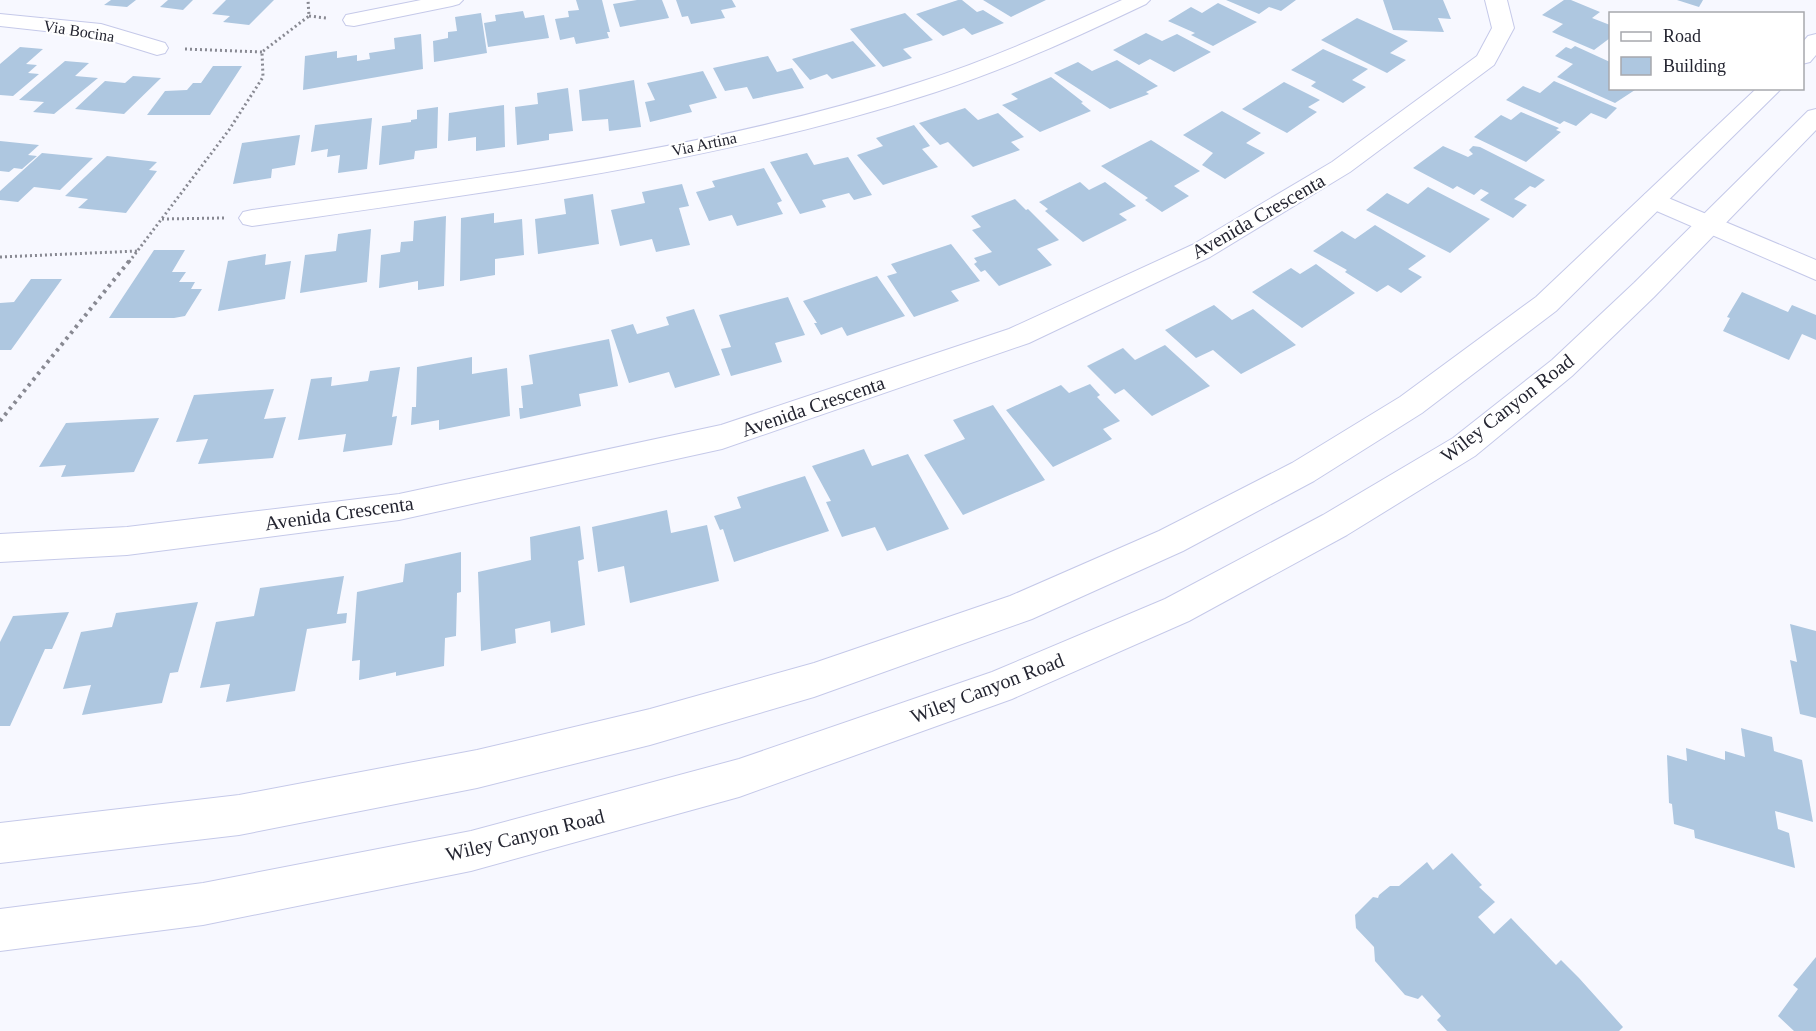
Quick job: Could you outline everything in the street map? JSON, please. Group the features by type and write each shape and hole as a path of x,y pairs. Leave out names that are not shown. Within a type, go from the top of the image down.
{"main road":[{"path":"354,20 452,0"},
{"name":"Via Artina","path":"252,218 526,178 687,148 856,109 992,66 1095,23 1138,0"},
{"name":"Avenida Crescenta","path":"0,548 127,541 410,504 722,437 1019,336 1201,251 1341,167 1486,60 1503,28 1496,0"},
{"name":"Via Bocina","path":"0,20 101,31 157,48"},
{"path":"1804,56 1816,41"},
{"path":"0,843 239,815 477,769 650,727 814,680 1020,608 1172,541 1303,471 1411,405 1546,304 1769,90"},
{"name":"Wiley Canyon Road","path":"0,930 203,903 471,851 739,778 999,687 1177,610 1335,525 1464,447 1562,368 1709,225 1816,116"},
{"path":"1654,200 1816,271"}],"path":[{"path":"157,48 262,52 309,16 308,0"},
{"path":"0,421 138,251 229,130 263,77 262,52"},
{"path":"162,219 252,218"},
{"path":"0,257 138,251"}],"building":[{"path":"111,0 136,0 127,7 104,5"},
{"path":"168,0 193,0 183,10 160,7"},
{"path":"226,0 274,0 249,25 223,22 230,16 212,14"},
{"path":"576,0 602,0 610,32 607,32 609,38 576,44 574,37 560,40 555,19 569,17 568,11 579,10"},
{"path":"637,0 662,0 669,18 620,27 613,4"},
{"path":"676,0 732,0 736,7 721,10 725,18 691,24 688,16 682,17"},
{"path":"962,0 977,12 983,10 1004,23 972,35 964,28 943,36 916,14"},
{"path":"983,0 1046,0 1011,17"},
{"path":"1226,0 1296,0 1281,11 1269,7 1259,14"},
{"path":"1383,0 1443,0 1451,19 1438,18 1444,32 1393,30"},
{"path":"1564,0 1571,0 1600,12 1592,18 1609,25 1609,39 1594,50 1552,32 1563,24 1542,15"},
{"path":"1677,0 1703,0 1699,7"},
{"path":"1218,3 1257,22 1213,46 1191,35 1195,33 1168,21 1191,7 1202,13"},
{"path":"523,11 525,18 544,15 549,38 488,47 484,23 496,21 495,15"},
{"path":"481,13 487,53 434,62 433,41 448,38 448,32 457,31 455,17"},
{"path":"905,13 933,40 903,49 912,58 883,67 850,29"},
{"path":"1357,18 1408,41 1390,53 1406,60 1387,73 1321,40"},
{"path":"1146,33 1162,41 1177,34 1211,52 1174,72 1150,59 1139,65 1113,50"},
{"path":"421,34 423,69 303,90 305,56 337,51 337,58 357,55 357,61 370,59 369,53 395,49 394,38"},
{"path":"853,41 876,66 832,79 827,74 810,80 792,59"},
{"path":"1575,46 1609,62 1609,90 1635,90 1615,103 1557,77 1573,64 1555,56 1566,47 1571,49"},
{"path":"20,47 43,49 26,64 37,65 28,73 39,74 13,96 0,95 0,64"},
{"path":"1323,49 1368,69 1352,80 1366,87 1343,103 1311,86 1316,82 1291,70"},
{"path":"768,56 777,72 792,68 804,88 753,99 747,87 725,91 713,68"},
{"path":"1117,60 1158,86 1146,92 1149,94 1110,109 1054,73 1078,62 1092,71"},
{"path":"65,61 89,63 75,76 98,78 54,114 33,112 44,102 19,100"},
{"path":"213,66 242,66 210,115 147,115 165,91 187,90 193,83 201,83"},
{"path":"703,71 717,98 689,105 692,112 650,122 645,102 655,100 647,83"},
{"path":"133,76 161,78 124,114 75,109 105,81 125,83"},
{"path":"1051,77 1091,111 1040,132 1002,105 1018,99 1011,94"},
{"path":"634,80 641,127 609,131 608,119 582,121 579,90"},
{"path":"1554,81 1617,108 1606,119 1591,113 1576,126 1564,121 1560,124 1506,100 1523,86 1540,93"},
{"path":"1284,82 1320,100 1308,107 1317,112 1287,133 1242,109"},
{"path":"568,88 573,131 549,134 549,140 517,145 515,107 538,104 537,93"},
{"path":"504,105 505,147 476,151 476,137 448,141 449,113"},
{"path":"438,107 437,148 415,151 414,159 379,165 382,126 411,122 417,119 417,110"},
{"path":"965,108 978,120 998,113 1024,137 1011,142 1020,150 973,167 948,142 940,145 919,123"},
{"path":"1222,111 1261,133 1246,143 1265,153 1225,179 1202,165 1213,153 1183,135"},
{"path":"1521,112 1559,128 1556,130 1561,132 1526,162 1474,137 1501,115 1511,120"},
{"path":"372,118 367,169 338,173 340,155 327,157 328,149 311,152 315,125"},
{"path":"914,125 930,146 922,149 938,167 883,185 857,155 883,146 876,138"},
{"path":"300,135 295,165 272,169 271,178 233,184 242,143"},
{"path":"1151,140 1200,171 1174,186 1189,196 1162,212 1145,200 1148,198 1101,166"},
{"path":"0,141 39,145 28,155 37,156 22,169 14,168 9,172 0,171"},
{"path":"1443,146 1468,157 1473,154 1469,150 1473,146 1480,147 1545,180 1535,188 1530,186 1514,199 1527,205 1513,218 1480,200 1489,193 1481,189 1474,195 1457,186 1453,189 1413,168"},
{"path":"42,153 93,158 60,190 34,187 18,202 0,200 0,191"},
{"path":"807,153 814,165 848,157 872,195 854,200 849,193 822,200 826,207 800,214 770,162"},
{"path":"107,156 157,162 149,170 157,171 126,213 78,208 88,199 65,196"},
{"path":"764,168 782,201 777,203 783,214 737,226 732,215 709,221 696,192 715,187 712,181"},
{"path":"1080,182 1089,190 1105,182 1136,206 1119,214 1127,220 1083,242 1045,211 1048,209 1039,202"},
{"path":"682,184 689,206 679,208 690,245 656,252 652,239 620,246 611,210 645,203 642,192"},
{"path":"1428,187 1490,219 1450,253 1366,210 1387,193 1408,204"},
{"path":"593,194 599,244 538,254 535,219 566,214 564,199"},
{"path":"1015,199 1059,240 1037,249 1052,265 999,286 985,270 981,272 974,264 977,262 974,258 992,252 972,230 981,227 971,216"},
{"path":"494,213 494,223 522,219 524,255 495,259 495,275 460,281 461,218"},
{"path":"446,216 444,286 418,290 418,281 379,288 381,255 400,252 401,242 413,241 414,221"},
{"path":"1375,225 1426,256 1408,269 1422,277 1401,293 1388,285 1377,292 1345,272 1347,270 1313,251 1342,231 1355,239"},
{"path":"371,229 367,282 300,293 305,255 336,251 338,234"},
{"path":"951,244 980,281 951,291 959,301 914,317 887,276 897,273 891,264"},
{"path":"154,250 185,250 172,272 186,272 179,282 195,282 191,289 202,289 185,316 109,318"},
{"path":"266,254 265,265 291,261 285,299 218,311 228,261"},
{"path":"1316,264 1355,293 1302,328 1252,292 1291,268 1300,274"},
{"path":"877,276 905,316 847,336 842,327 821,335 814,323 817,323 803,301"},
{"path":"31,279 62,279 11,350 0,350 0,303 14,302"},
{"path":"1742,292 1788,312 1792,305 1816,315 1816,340 1802,334 1789,360 1723,331 1730,318 1727,317"},
{"path":"788,297 805,335 775,343 782,362 731,376 721,349 731,347 719,315"},
{"path":"1214,305 1232,320 1253,309 1296,345 1241,374 1213,350 1196,358 1165,330"},
{"path":"694,309 720,375 675,388 669,372 629,383 611,330 633,324 637,334 669,325 666,317"},
{"path":"609,339 618,386 579,394 581,406 520,419 519,408 523,408 521,386 533,384 529,355"},
{"path":"1165,345 1210,386 1152,416 1124,389 1115,394 1087,366 1123,348 1135,360"},
{"path":"472,357 472,374 507,368 510,416 439,430 439,420 411,425 412,407 416,407 417,367"},
{"path":"400,367 392,417 397,416 392,445 343,452 346,434 298,440 311,379 332,377 331,386 368,381 370,371"},
{"path":"1090,384 1100,395 1097,397 1120,421 1103,429 1112,439 1053,467 1006,410 1061,385 1069,393"},
{"path":"274,389 264,419 286,417 273,458 198,464 208,439 176,442 194,395"},
{"path":"993,405 1045,480 963,515 924,455 965,439 953,420"},
{"path":"159,418 134,472 61,477 66,465 39,467 66,423"},
{"path":"864,449 872,466 908,454 949,529 887,551 875,527 842,537 826,502 831,501 812,466"},
{"path":"805,476 829,531 734,562 723,529 720,530 714,516 741,508 737,497"},
{"path":"667,510 671,533 707,525 719,581 630,603 624,566 598,572 592,527"},
{"path":"580,526 584,559 578,561 585,625 551,633 550,621 515,629 516,643 481,651 478,572 531,560 530,537"},
{"path":"461,552 461,592 457,593 456,636 445,638 444,666 396,676 396,672 359,680 360,660 352,661 357,592 403,582 405,564"},
{"path":"344,576 337,614 347,613 346,623 307,629 295,691 226,702 230,684 200,688 216,622 254,616 260,588"},
{"path":"198,602 178,672 170,673 162,703 82,715 91,685 63,689 81,632 112,627 116,613"},
{"path":"69,612 52,649 45,649 10,726 0,726 0,642 13,616"},
{"path":"1790,624 1816,631 1816,718 1800,714 1790,660 1797,662"},
{"path":"1741,728 1772,737 1774,751 1802,760 1813,822 1775,811 1778,829 1789,833 1795,868 1695,838 1694,830 1674,824 1672,804 1669,803 1667,755 1687,761 1686,748 1725,760 1725,751 1745,757"},
{"path":"1452,853 1482,885 1479,887 1495,902 1478,917 1494,934 1511,918 1556,965 1561,960 1579,978 1623,1027 1619,1031 1447,1031 1437,1020 1441,1016 1422,995 1418,999 1405,995 1375,961 1374,947 1356,928 1355,915 1373,897 1378,898 1390,886 1399,886 1427,862 1433,870"},
{"path":"1816,957 1816,1031 1794,1031 1778,1016 1798,989 1793,985"}]}
